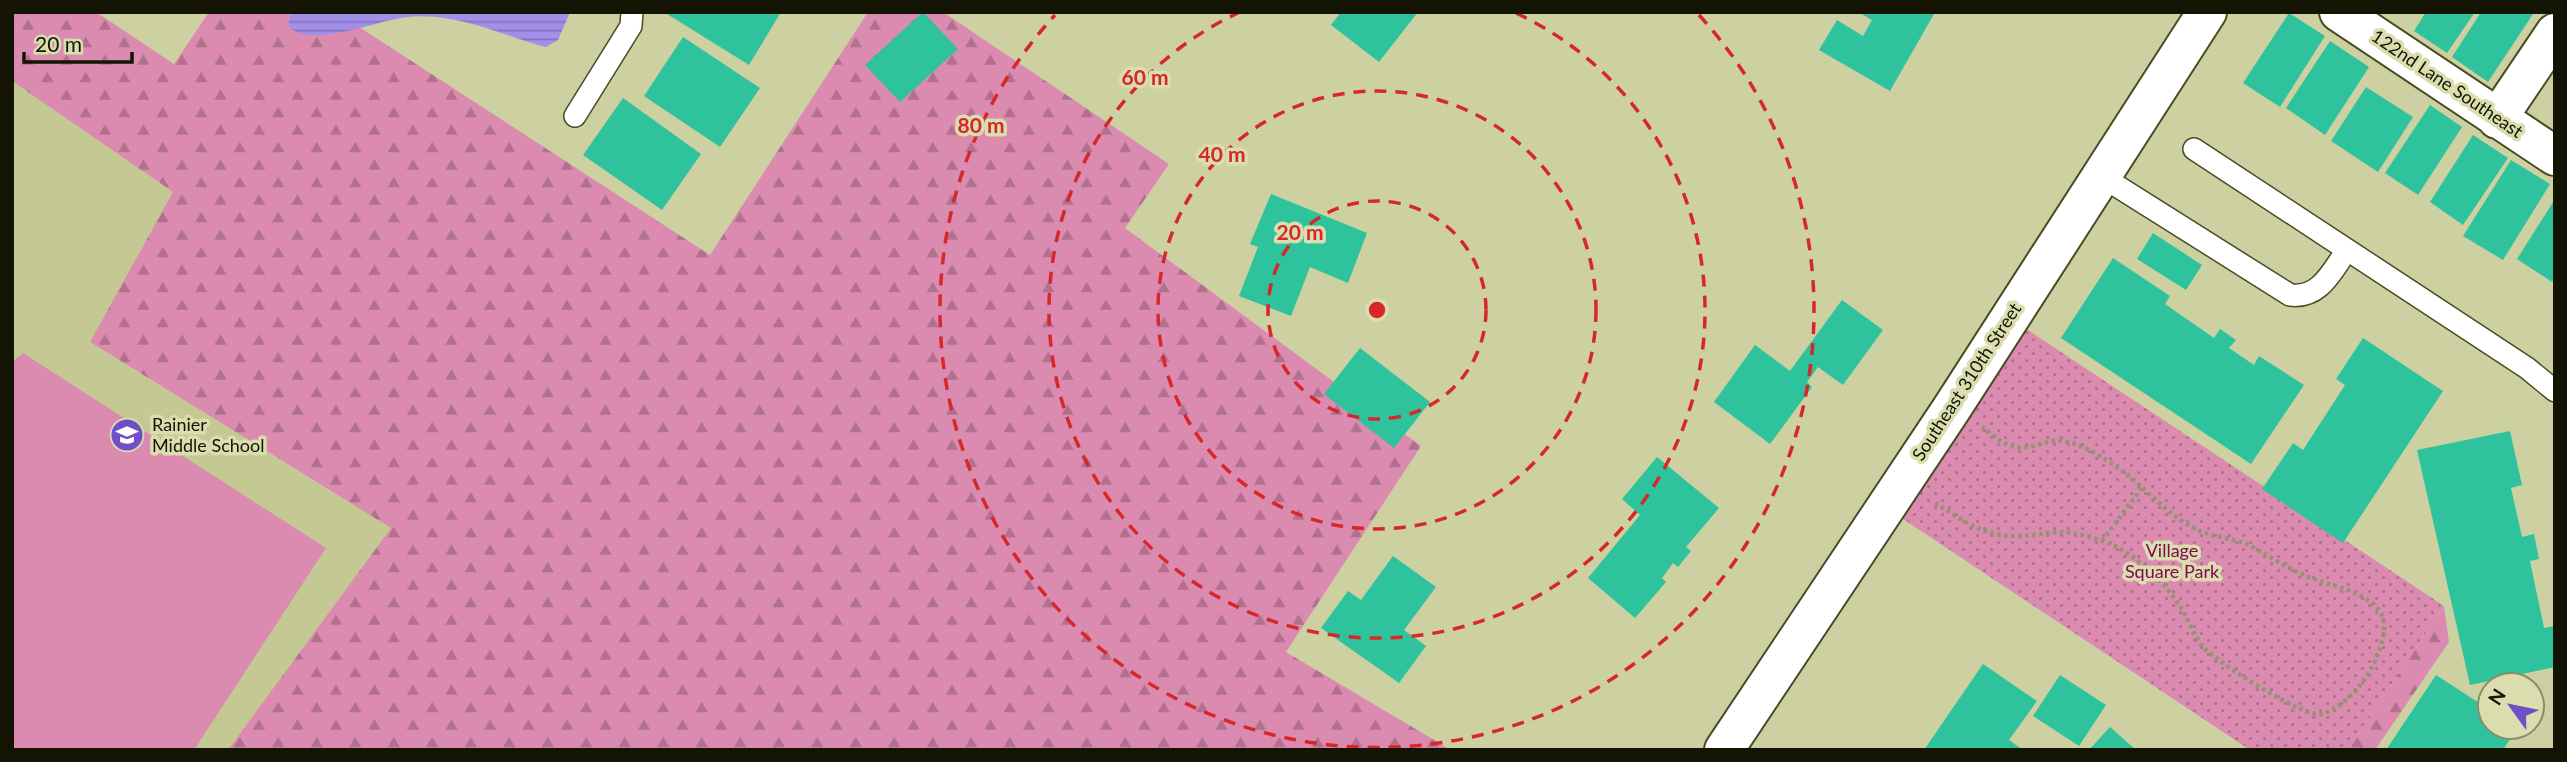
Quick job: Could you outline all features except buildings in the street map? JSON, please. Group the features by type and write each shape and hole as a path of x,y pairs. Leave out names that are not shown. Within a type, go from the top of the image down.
{"street":[{"name":"Southeast 310th Street","path":"1724,750 1952,408 2207,12"},
{"name":"122nd Lane Southeast","path":"2339,12 2555,156"},
{"path":"2497,118 2555,33"}],"lane":[{"path":"575,116 631,26 632,12"},
{"path":"2194,149 2527,368 2555,391"},
{"path":"2101,176 2290,295 2316,292 2347,250"}],"path":[{"path":"1902,482 1982,530 2001,535 2030,537 2062,532 2112,544 2153,574 2182,609 2204,648 2228,668 2294,706 2315,715 2322,714 2338,705 2364,683 2374,667 2383,640 2384,620 2378,609 2354,592 2311,578 2276,563 2251,547 2201,531 2180,520 2124,472 2082,446 2063,439 2033,447 2007,444 1952,408"},
{"path":"2102,541 2142,488"}],"shaded area":[{"path":"292,12 570,12 558,40 546,47 461,21 426,16 396,19 345,32 311,35 298,32 288,25"},
{"name":"Rainier Middle School","path":"12,81 173,192 91,343 391,528 228,750 12,750"}],"green space":[{"path":"12,12 96,12 174,64 209,12 336,12 710,255 868,12 943,12 1169,164 1125,228 1421,446 1286,652 1451,750 228,750 391,528 90,342 173,192 12,81"},
{"name":"Village Square Park","path":"2025,328 2444,606 2348,750 2250,750 1900,517"},
{"name":"Rainier Middle School","path":"23,353 326,548 194,750 12,750 12,362"},
{"path":"2444,606 2449,642 2375,750 2348,750"}],"place":[{"name":"Rainier Middle School","path":"127,435"}]}
